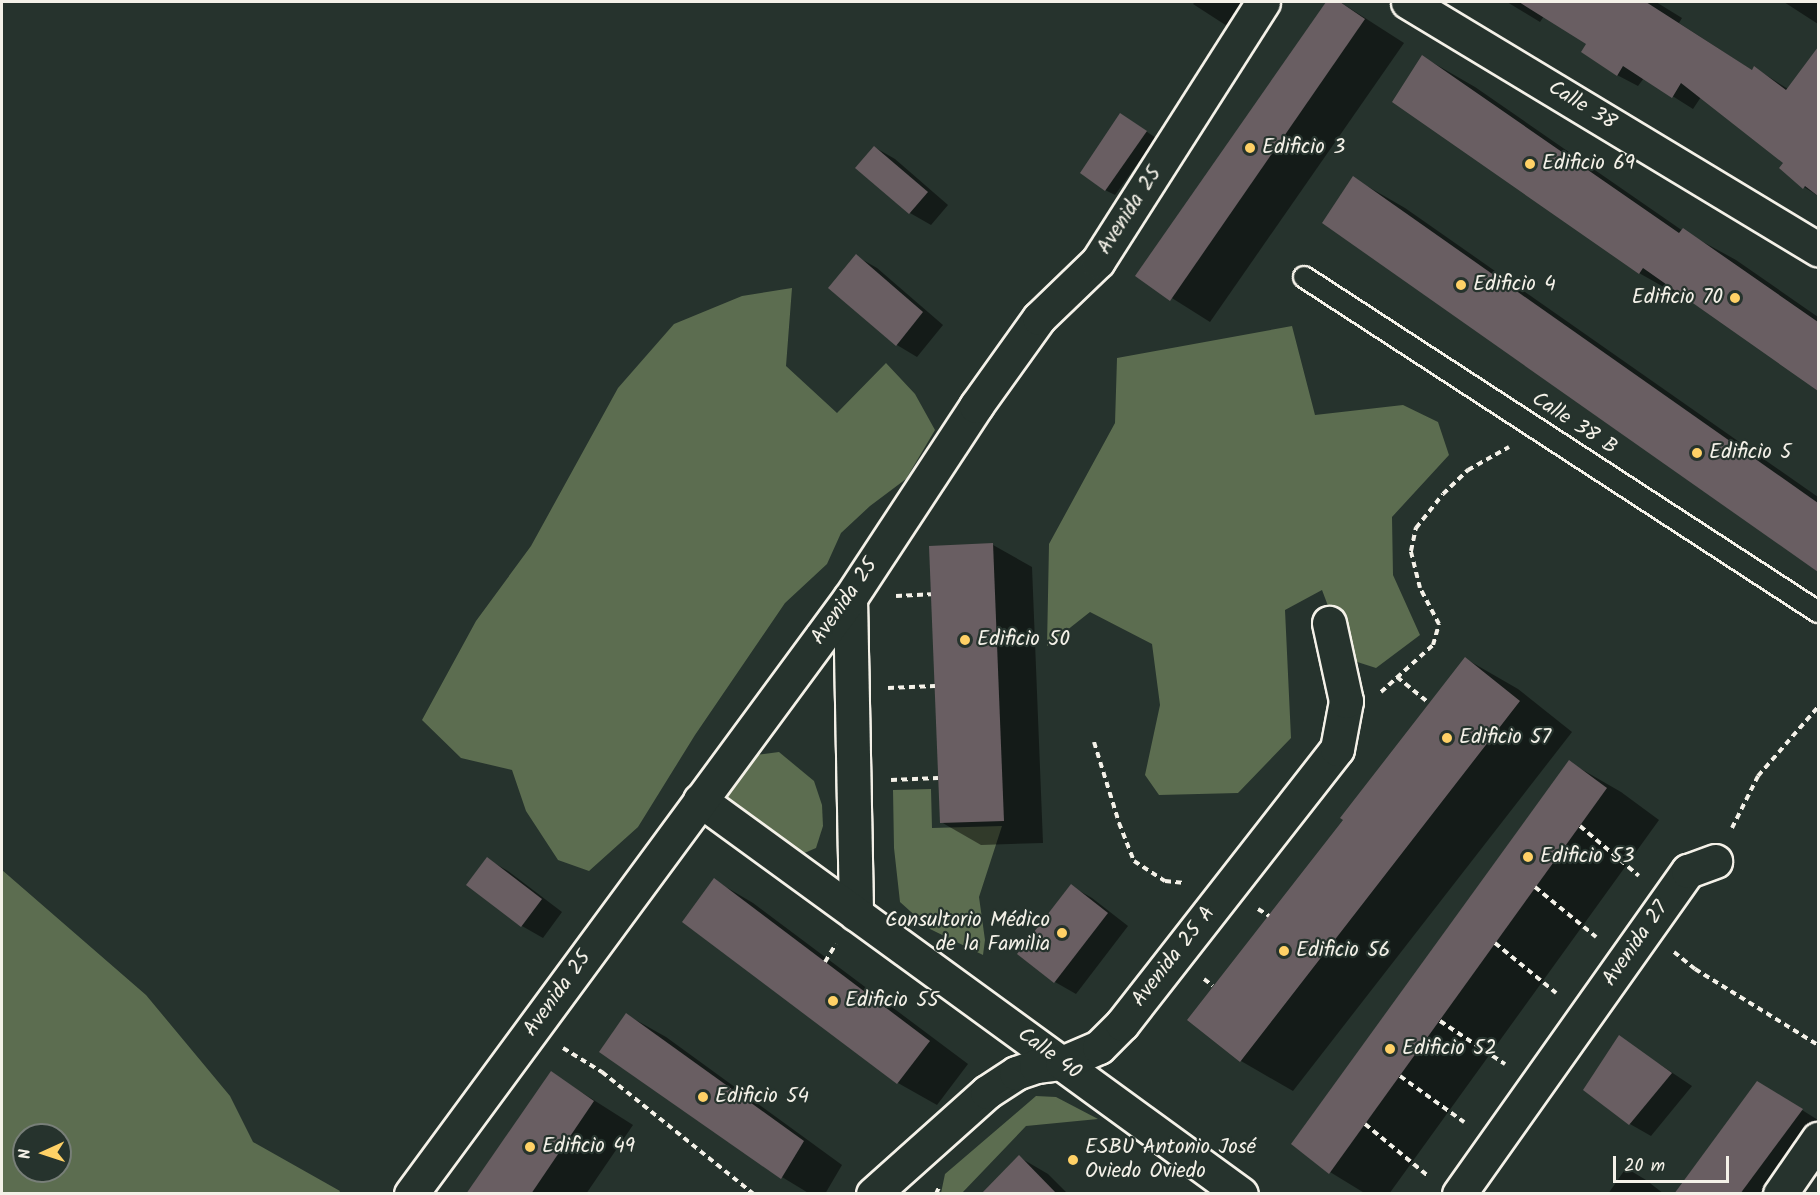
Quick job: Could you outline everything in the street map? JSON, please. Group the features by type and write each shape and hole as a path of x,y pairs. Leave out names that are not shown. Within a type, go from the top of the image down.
{"street":[{"name":"Avenida 25","path":"411,1194 850,598 976,406 1039,318 1098,261 1263,2"},
{"name":"Calle 38","path":"1408,2 1818,249"},
{"path":"850,598 856,914"},
{"name":"Avenida 25 A","path":"873,1194 987,1092 1016,1073 1036,1066 1062,1063 1099,1047 1122,1024 1337,749 1346,701 1329,623"},
{"name":"Calle 40","path":"700,800 1241,1194"},
{"name":"Avenida 27","path":"1446,1187 1494,1144 1688,871 1715,861"},
{"path":"1780,1194 1818,1139"}],"lane":[{"name":"Calle 38 B","path":"1304,277 1818,612"}],"path":[{"path":"1346,701 1378,694 1434,645 1439,624 1420,588 1411,551 1416,528 1443,494 1468,470 1538,429"},
{"path":"1397,677 1430,703"},
{"path":"852,689 935,686"},
{"path":"1715,861 1758,776 1818,707"},
{"path":"1094,742 1134,861 1165,881 1190,884"},
{"path":"854,781 938,778"},
{"path":"1580,826 1667,900"},
{"path":"1535,887 1625,960"},
{"path":"1646,930 1695,969 1818,1045"},
{"path":"1495,944 1585,1016"},
{"path":"1440,1021 1536,1085"},
{"path":"532,1029 603,1072 754,1194"},
{"path":"1400,1076 1494,1144"},
{"path":"1365,1124 1446,1187"},
{"path":"936,1194 940,1184"}],"green space":[{"path":"792,288 786,366 837,413 886,363 915,394 935,430 906,479 870,506 841,533 827,564 785,603 695,735 638,827 589,871 558,860 526,811 512,770 461,758 422,720 476,621 531,546 618,388 674,324 742,296"},
{"path":"1292,326 1315,415 1403,405 1438,422 1449,455 1392,517 1393,575 1420,635 1376,668 1348,659 1322,590 1285,610 1291,738 1238,793 1159,795 1145,775 1160,705 1152,644 1090,612 1047,646 1049,544 1115,423 1117,358"},
{"path":"779,752 814,781 822,805 823,826 816,848 802,854 724,799 755,755"},
{"path":"931,789 932,828 1002,826 979,897 985,940 983,955 930,929 900,902 894,848 893,790"},
{"path":"2,870 146,995 230,1096 253,1142 340,1191 339,1193 2,1193"},
{"path":"1036,1096 1056,1097 1098,1119 1026,1126 962,1193 941,1193 945,1174"}],"building":[{"name":"Edificio 3","path":"1326,2 1340,2 1365,19 1170,301 1135,276"},
{"path":"1519,2 1646,2 1752,70 1754,66 1786,90 1818,47 1818,196 1805,186 1803,189 1779,168 1783,163 1681,83 1672,98 1623,66 1617,76 1581,52 1586,44"},
{"name":"Edificio 69","path":"1422,55 1679,233 1683,228 1818,322 1818,391 1643,268 1639,274 1392,102"},
{"path":"1120,113 1147,131 1105,191 1080,173"},
{"path":"874,146 928,192 909,214 855,168"},
{"path":"1353,176 1818,503 1818,572 1322,223"},
{"path":"856,254 923,312 896,346 828,288"},
{"name":"Edificio 50","path":"993,543 1004,821 940,823 929,546"},
{"path":"1465,657 1520,701 1240,1062 1187,1020 1343,820 1340,818"},
{"path":"1569,760 1607,788 1329,1174 1291,1144"},
{"path":"487,857 542,899 521,927 466,885"},
{"name":"Edificio 55","path":"714,878 930,1041 897,1084 682,922"},
{"name":"Consultorio Médico de la Familia","path":"1071,884 1108,913 1054,983 1017,954"},
{"name":"Edificio 54","path":"626,1013 804,1141 781,1179 599,1052"},
{"path":"1619,1035 1672,1073 1629,1125 1583,1090"},
{"name":"Edificio 49","path":"551,1071 594,1101 531,1194 466,1194"},
{"path":"1757,1081 1803,1109 1740,1194 1674,1194"},
{"path":"1019,1155 1057,1194 981,1194"}],"place":[{"name":"Edificio 3","path":"1250,148"},
{"name":"Edificio 69","path":"1530,164"},
{"name":"Edificio 4","path":"1461,285"},
{"name":"Edificio 70","path":"1735,298"},
{"name":"Edificio 5","path":"1697,453"},
{"name":"Edificio 50","path":"965,640"},
{"name":"Edificio 57","path":"1447,738"},
{"name":"Edificio 53","path":"1528,857"},
{"name":"Consultorio Médico de la Familia","path":"1062,933"},
{"name":"Edificio 56","path":"1284,951"},
{"name":"Edificio 55","path":"833,1001"},
{"name":"Edificio 52","path":"1390,1049"},
{"name":"Edificio 54","path":"703,1097"},
{"name":"Edificio 49","path":"530,1147"},
{"name":"ESBU Antonio José Oviedo Oviedo","path":"1073,1160"}]}
